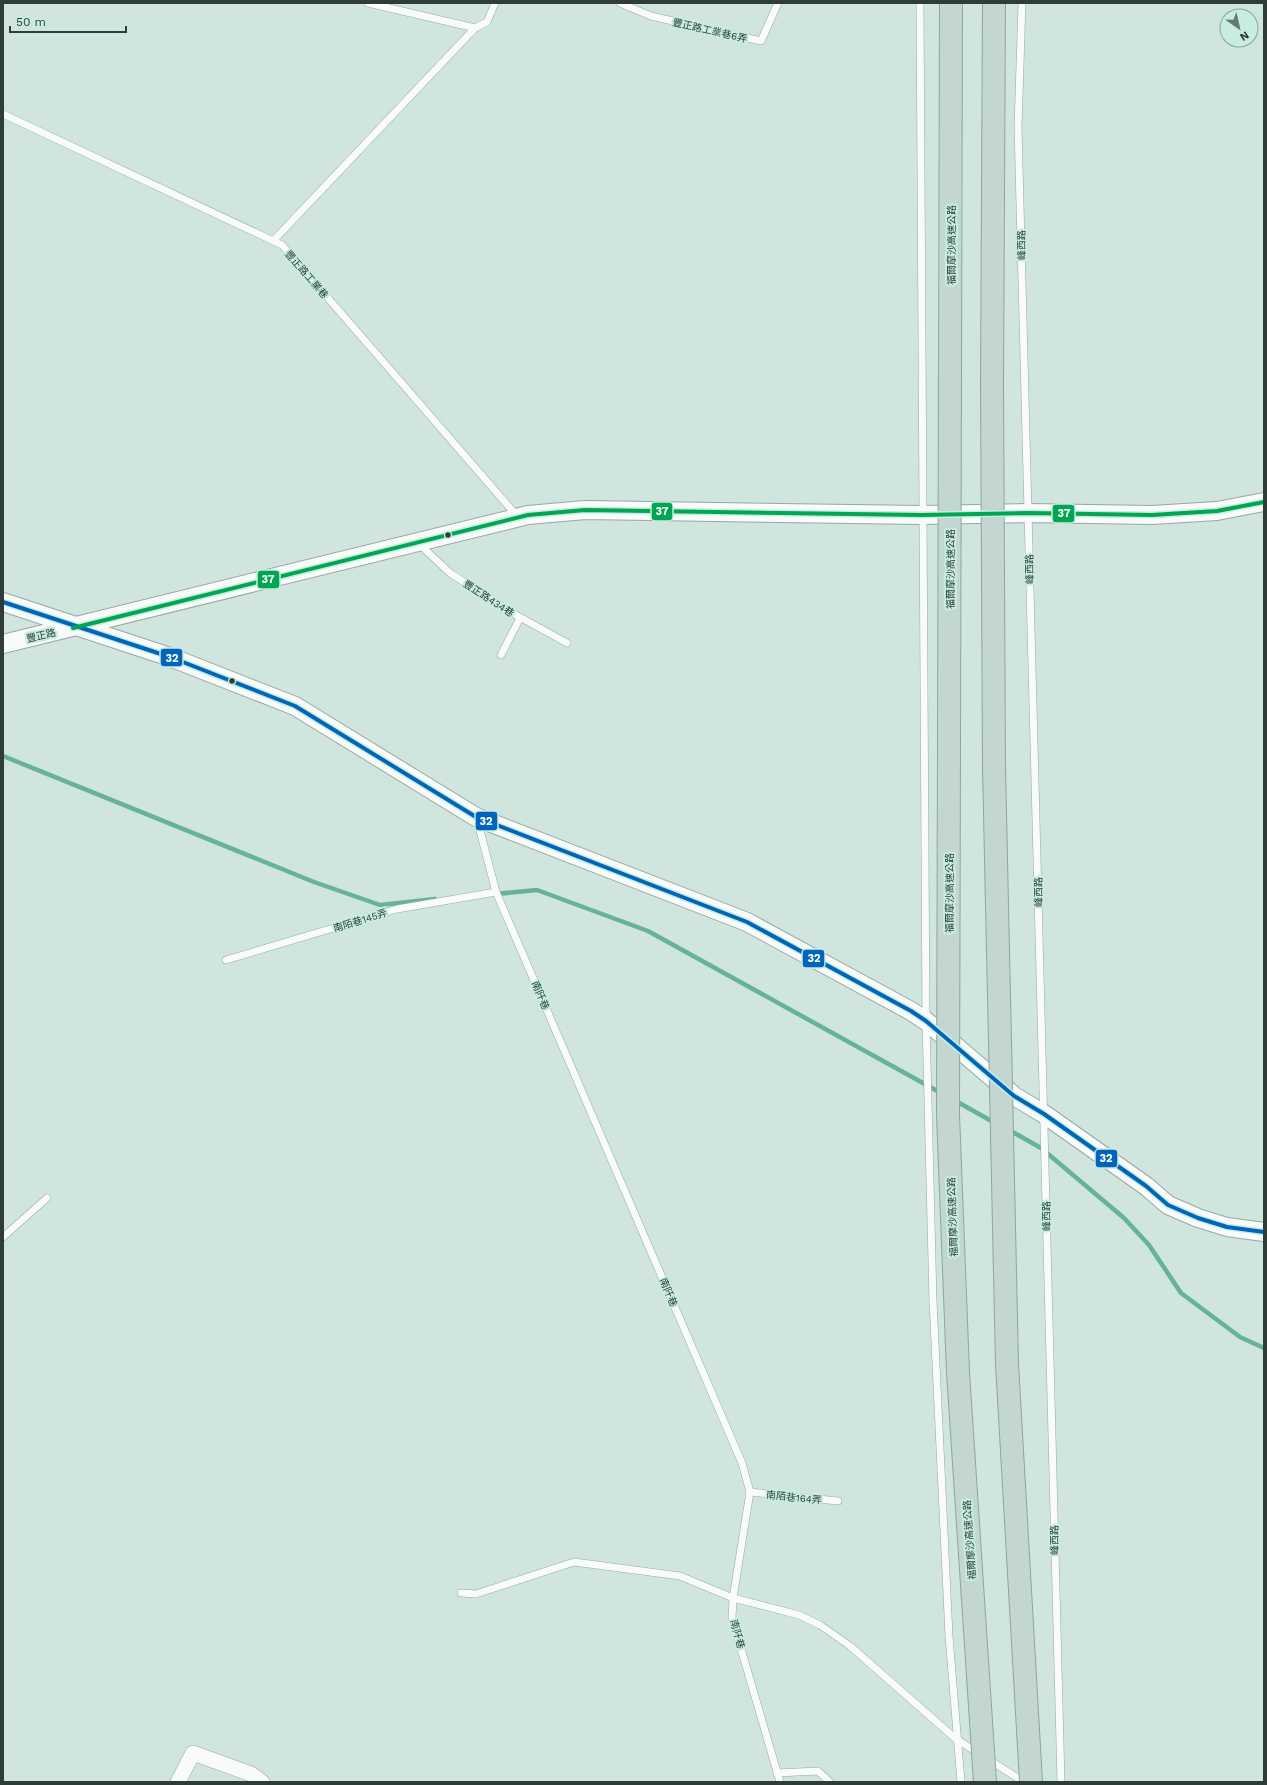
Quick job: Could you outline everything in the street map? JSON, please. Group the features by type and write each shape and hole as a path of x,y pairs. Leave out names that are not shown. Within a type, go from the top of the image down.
{"highway":[{"name":"福爾摩沙高速公路","path":"951,3 948,1116 958,1372 985,1782"},
{"path":"994,3 992,392 994,767 1007,1364 1031,1782"}],"street":[{"name":"豐正路","path":"3,644 528,515 585,510 922,515 1028,513 1152,515 1217,511 1264,502"},
{"path":"3,602 170,657 295,706 476,817 747,922 911,1011 926,1021 1014,1096 1044,1114 1146,1186 1168,1206 1198,1218 1227,1227 1264,1232"},
{"path":"178,1782 192,1753 251,1774 262,1782"}],"lane":[{"path":"368,3 475,28"},
{"path":"273,241 475,28 487,22 495,3"},
{"name":"豐正路工業巷6弄","path":"620,3 651,16 761,41 778,3"},
{"path":"920,3 926,1021 933,1301 949,1636 956,1739 961,1782"},
{"name":"峰西路","path":"1022,3 1018,127 1061,1782"},
{"name":"豐正路工業巷","path":"3,114 282,245 518,518"},
{"name":"豐正路434巷","path":"418,543 450,572 520,618 567,643"},
{"path":"501,655 520,618"},
{"name":"南阡巷","path":"476,817 496,892 739,1456 750,1492 733,1598 732,1618 780,1782"},
{"name":"南陌巷145弄","path":"226,960 397,909 496,892"},
{"path":"3,1237 47,1198"},
{"name":"南陌巷164弄","path":"750,1492 838,1501"},
{"path":"461,1593 476,1594 574,1562 680,1576 733,1598 799,1615 820,1625 850,1646 956,1739 1024,1782"},
{"path":"777,1773 818,1771 830,1782"}],"waterway":[{"path":"3,756 314,882 380,905 435,899"},
{"path":"496,894 537,890 648,931 941,1093"},
{"path":"954,1100 995,1123"},
{"path":"1009,1130 1041,1148 1124,1218 1149,1245 1181,1293 1240,1337 1264,1348"}],"transit line":[{"name":"37","path":"73,628 528,515 585,510 922,515 1028,513 1152,515 1217,511 1264,502"},
{"name":"32","path":"3,602 170,657 295,706 476,817 747,922 911,1011 926,1021 1014,1096 1044,1114 1146,1186 1168,1205 1198,1218 1227,1227 1264,1232"}]}
